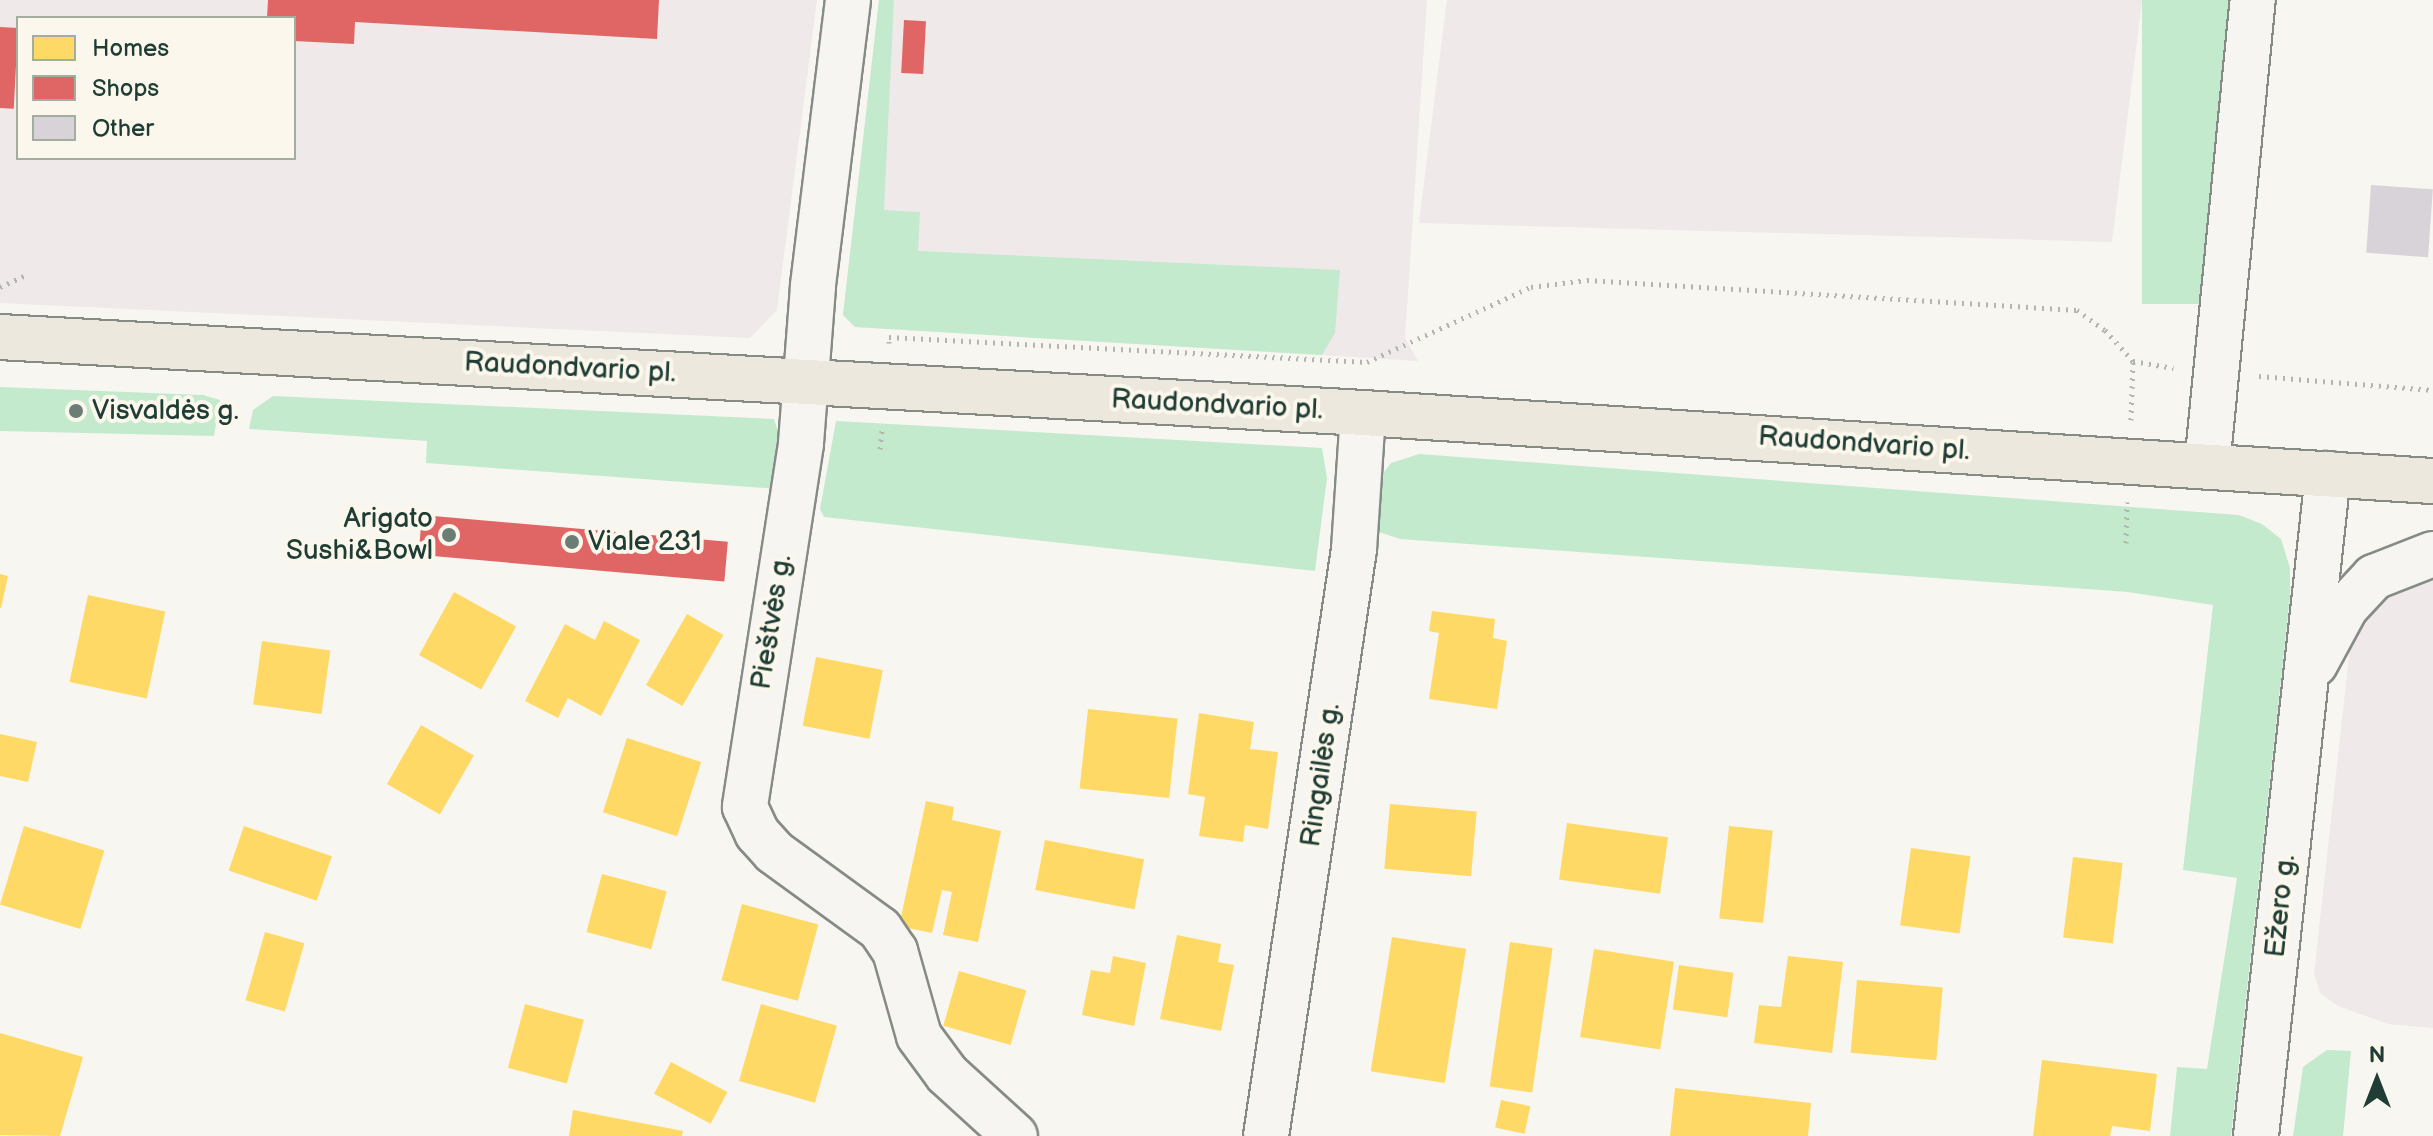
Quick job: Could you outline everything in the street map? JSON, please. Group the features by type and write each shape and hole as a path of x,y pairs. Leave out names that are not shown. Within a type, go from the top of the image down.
{"main road":[{"name":"Raudondvario pl.","path":"0,337 806,380 2433,481"}],"street":[{"name":"Pieštvės g.","path":"848,0 806,380 745,807 757,833 774,852 880,929 895,951 919,1036 947,1074 1015,1136"},
{"path":"2207,466 2253,0"},
{"name":"Ringailės g.","path":"1266,1136 1354,549 1363,413"},
{"name":"Ežero g.","path":"2256,1136 2309,677 2328,474"},
{"name":"Ežero g.","path":"2309,677 2346,607 2374,577 2433,554"}],"path":[{"path":"0,287 28,274"},
{"path":"889,337 1367,362 1531,287 1587,280 2077,310 2105,330 2133,361 2189,371"},
{"path":"2244,374 2433,390"}],"shaded area":[{"path":"0,0 817,0 777,310 750,338 0,303"},
{"path":"879,0 1427,0 1405,338 1418,361 855,327 843,315"},
{"path":"1447,0 2142,0 2112,242 1419,223"},
{"path":"2433,569 2433,1028 2388,1024 2338,1006 2320,993 2314,974 2350,647 2371,603"}],"green space":[{"path":"879,0 894,0 884,210 920,212 918,251 1340,270 1335,333 1322,355 855,327 843,315"},
{"path":"2142,0 2231,0 2231,304 2142,304"},
{"path":"0,387 203,395 220,400 214,436 0,431"},
{"path":"273,396 774,419 782,443 779,489 426,463 427,441 249,429 253,410"},
{"path":"836,421 1322,448 1327,478 1315,571 824,517 820,509"},
{"path":"1419,454 2239,515 2262,524 2281,539 2290,568 2290,597 2231,1136 2170,1136 2177,1067 2207,1069 2237,878 2183,870 2213,605 2128,592 1400,539 1379,532 1372,518 1378,480 1391,463"},
{"path":"2327,1050 2351,1051 2343,1136 2293,1136 2303,1067"}],"building: Homes":[{"path":"0,574 8,576 1,608 0,608"},
{"path":"454,592 516,626 481,689 419,655"},
{"path":"88,595 165,611 147,698 69,682"},
{"path":"1432,611 1495,619 1493,638 1507,641 1497,709 1429,699 1439,633 1429,631"},
{"path":"687,614 723,635 682,706 646,685"},
{"path":"604,621 640,640 601,716 568,698 558,718 525,701 565,624 595,640"},
{"path":"262,641 330,651 321,714 253,704"},
{"path":"816,657 883,670 869,739 803,726"},
{"path":"1088,709 1178,718 1169,798 1080,789"},
{"path":"1199,713 1254,722 1250,749 1278,752 1268,829 1245,825 1243,842 1199,836 1205,797 1188,794"},
{"path":"421,725 474,756 440,814 387,784"},
{"path":"0,734 37,742 28,782 0,776"},
{"path":"627,738 701,762 677,836 603,812"},
{"path":"926,801 954,807 952,820 1001,831 978,942 943,935 952,892 942,890 932,933 899,926"},
{"path":"1390,804 1477,812 1471,876 1384,869"},
{"path":"1567,823 1668,837 1660,894 1559,879"},
{"path":"24,826 104,851 80,929 0,904"},
{"path":"244,826 332,856 317,901 229,870"},
{"path":"1729,826 1773,831 1763,923 1719,918"},
{"path":"1045,840 1144,859 1134,909 1035,890"},
{"path":"1911,848 1970,856 1960,934 1900,925"},
{"path":"2073,857 2123,863 2113,943 2063,937"},
{"path":"602,874 667,891 651,949 586,932"},
{"path":"742,904 818,924 798,1001 722,980"},
{"path":"265,932 304,943 285,1012 245,1000"},
{"path":"1177,935 1221,944 1218,962 1234,965 1221,1031 1160,1019"},
{"path":"1392,937 1466,949 1445,1083 1371,1071"},
{"path":"1510,942 1553,948 1532,1093 1490,1087"},
{"path":"1594,949 1674,962 1660,1050 1580,1037"},
{"path":"1113,956 1146,963 1134,1026 1082,1015 1091,970 1110,973"},
{"path":"1788,956 1843,962 1832,1053 1754,1043 1759,1005 1781,1007"},
{"path":"1679,965 1733,973 1727,1017 1673,1010"},
{"path":"959,971 1026,990 1011,1045 943,1026"},
{"path":"1857,980 1943,987 1936,1060 1851,1053"},
{"path":"525,1004 584,1020 567,1084 508,1068"},
{"path":"761,1004 837,1026 815,1103 739,1081"},
{"path":"0,1033 83,1057 60,1136 0,1135"},
{"path":"2042,1060 2157,1074 2150,1131 2112,1126 2110,1136 2033,1136"},
{"path":"671,1062 728,1092 711,1124 654,1094"},
{"path":"1675,1088 1811,1103 1808,1136 1670,1136"},
{"path":"1501,1100 1530,1106 1525,1134 1495,1127"},
{"path":"573,1110 683,1131 682,1136 569,1136"}],"building: Shops":[{"path":"268,0 659,0 657,39 355,22 354,44 296,41 296,16 267,16"},
{"path":"904,20 926,21 923,74 901,73"},
{"path":"0,27 16,28 14,109 0,108"},
{"path":"422,515 728,542 724,582 419,555"}],"building: Other":[{"path":"2371,185 2433,189 2428,257 2366,253"}],"place":[{"name":"Visvaldės g.","path":"76,411"},
{"name":"Arigato Sushi&Bowl","path":"449,535"},
{"name":"Viale 231","path":"572,542"}]}
